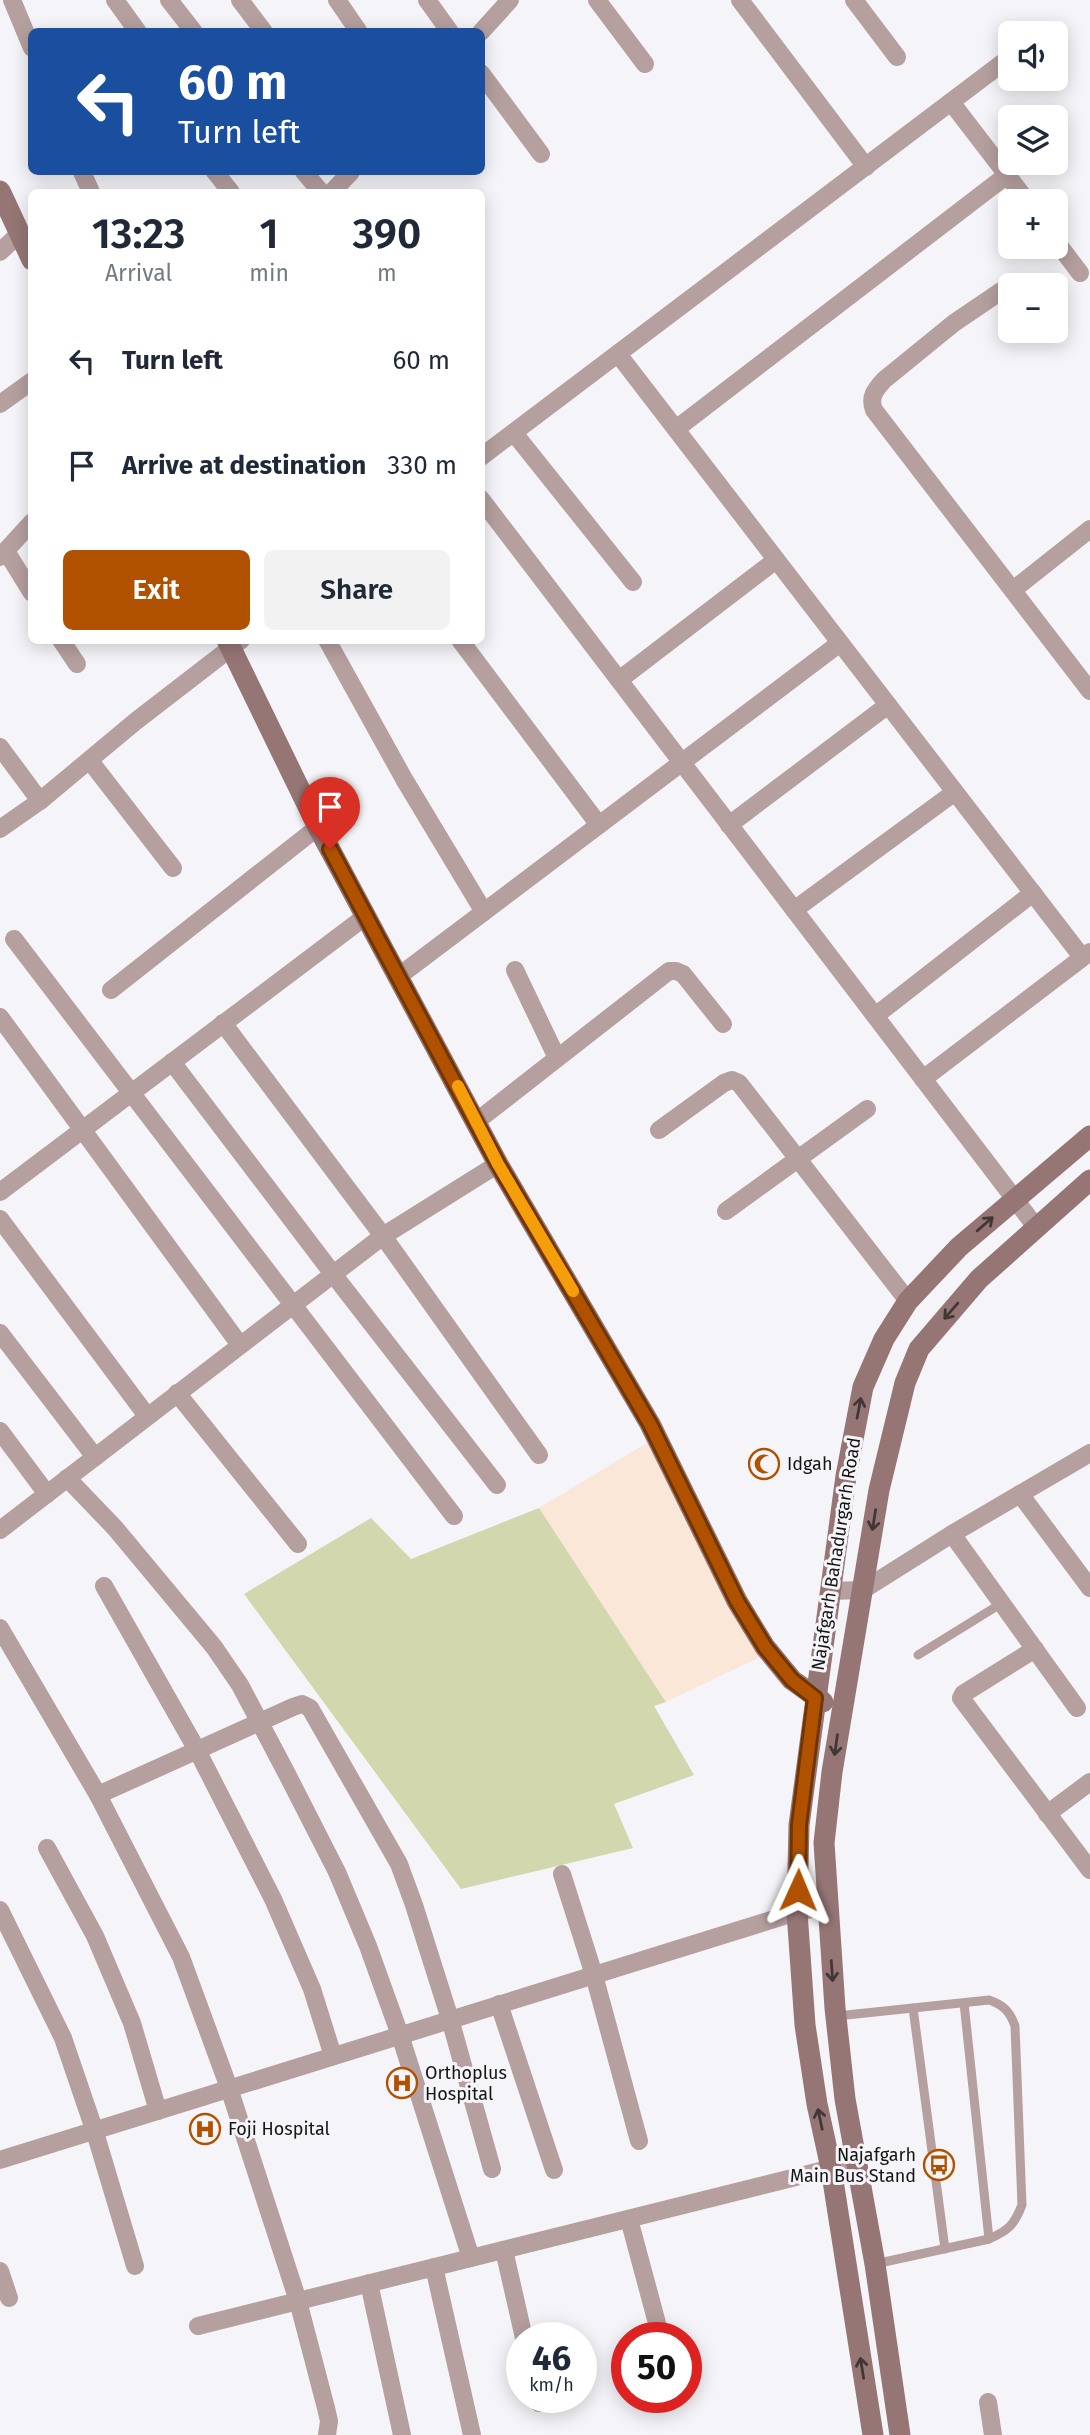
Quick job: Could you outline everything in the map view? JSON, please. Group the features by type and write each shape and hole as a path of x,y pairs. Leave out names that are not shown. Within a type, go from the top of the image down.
{"main road":[{"path":"0,191 28,253"},
{"path":"233,644 318,827 498,1164 650,1424 737,1601 771,1655 792,1680 815,1698 842,1713"},
{"name":"Najafgarh Bahadurgarh Road","path":"873,2435 831,2168 817,2104 805,2025 797,1912 799,1825 846,1476 863,1387 884,1339 908,1301 959,1247 1090,1136"},
{"name":"Najafgarh Bahadurgarh Road","path":"900,2435 875,2264 845,2099 827,1906 824,1843 832,1772 879,1490 905,1383 919,1349 979,1279 1090,1180"}],"street":[{"path":"12,0 28,38"},
{"path":"115,0 135,28"},
{"path":"169,0 191,28"},
{"path":"240,0 261,28"},
{"path":"337,0 356,28"},
{"path":"426,0 447,28"},
{"path":"485,28 510,0"},
{"path":"597,0 645,64"},
{"path":"740,0 866,167"},
{"path":"855,0 897,57"},
{"path":"485,454 998,66"},
{"path":"485,78 541,154"},
{"path":"951,102 998,163"},
{"path":"217,175 229,189"},
{"path":"307,175 318,189"},
{"path":"335,189 348,175"},
{"path":"676,429 1007,175 1018,189"},
{"path":"0,252 19,236"},
{"path":"1068,257 1080,273"},
{"path":"998,293 954,323 884,380 874,391 871,402 1090,691"},
{"path":"618,354 1033,893 1086,955 923,1079"},
{"path":"0,404 28,384"},
{"path":"514,433 633,582"},
{"path":"485,504 1036,1227"},
{"path":"28,526 3,554 28,588"},
{"path":"1013,590 1090,529"},
{"path":"619,680 776,560"},
{"path":"399,976 840,643"},
{"path":"64,644 76,664"},
{"path":"0,829 40,801 232,644"},
{"path":"329,644 404,779 484,912"},
{"path":"463,644 599,825"},
{"path":"729,825 888,705"},
{"path":"0,747 40,801"},
{"path":"90,761 173,868"},
{"path":"794,910 955,792"},
{"path":"111,989 318,827"},
{"path":"875,1016 1033,893"},
{"path":"0,1192 366,916"},
{"path":"14,939 454,1516"},
{"path":"515,970 557,1058"},
{"path":"477,1121 669,971 683,974 723,1024"},
{"path":"0,1017 240,1345"},
{"path":"223,1023 383,1236 540,1455"},
{"path":"172,1062 497,1485"},
{"path":"659,1130 724,1083 732,1080 739,1083 908,1301"},
{"path":"726,1211 867,1109"},
{"path":"0,1530 383,1236 498,1164"},
{"path":"0,1219 148,1416"},
{"path":"0,1333 95,1457"},
{"path":"177,1394 298,1544"},
{"path":"0,1431 47,1494"},
{"path":"830,1591 863,1590 1090,1453"},
{"path":"67,1478 116,1528 214,1647 240,1685 260,1722 337,1872 368,1946 400,2035 471,2258"},
{"path":"1020,1494 1090,1588"},
{"path":"952,1534 1077,1708"},
{"path":"104,1586 197,1750 273,1899 312,1989 333,2056"},
{"path":"0,1628 98,1795 181,1957 229,2088 299,2301 329,2421 327,2435"},
{"path":"1035,1649 963,1694 961,1698 1090,1870"},
{"path":"98,1795 293,1707 302,1704 310,1708 399,1864 450,2019 492,2169"},
{"path":"1047,1814 1090,1782"},
{"path":"47,1848 95,1936 132,2023 158,2110"},
{"path":"562,1874 594,1975 639,2141"},
{"path":"0,2160 797,1912 827,1906"},
{"path":"0,1910 53,2015 94,2129 135,2266"},
{"path":"499,2004 554,2170"},
{"path":"198,2326 856,2162"},
{"path":"629,2219 657,2322"},
{"path":"504,2250 520,2322"},
{"path":"435,2267 472,2435"},
{"path":"0,2271 9,2298"},
{"path":"369,2283 402,2435"},
{"path":"988,2402 993,2435"}],"lane":[{"path":"918,1655 1002,1603"},
{"path":"837,2016 989,2000 1001,2004 1011,2014 1015,2026 1022,2205 1015,2223 989,2239 875,2264"},
{"path":"964,2003 989,2239"},
{"path":"913,2008 945,2249"}],"shaded area":[{"path":"647,1443 737,1622 762,1656 666,1702 539,1508"}],"green space":[{"path":"539,1508 666,1702 654,1706 694,1775 614,1804 633,1848 461,1889 244,1594 371,1518 411,1559"}],"slow traffic":[{"path":"458,1086 498,1164 573,1291"}],"place":[{"name":"Idgah","path":"764,1464"},
{"name":"Orthoplus Hospital","path":"402,2083"},
{"name":"Foji Hospital","path":"205,2129"},
{"name":"Najafgarh Main Bus Stand","path":"939,2165"}],"route":[{"path":"330,849 498,1164 650,1424 737,1601 765,1647 792,1680 815,1698 799,1825 798,1890"}]}
